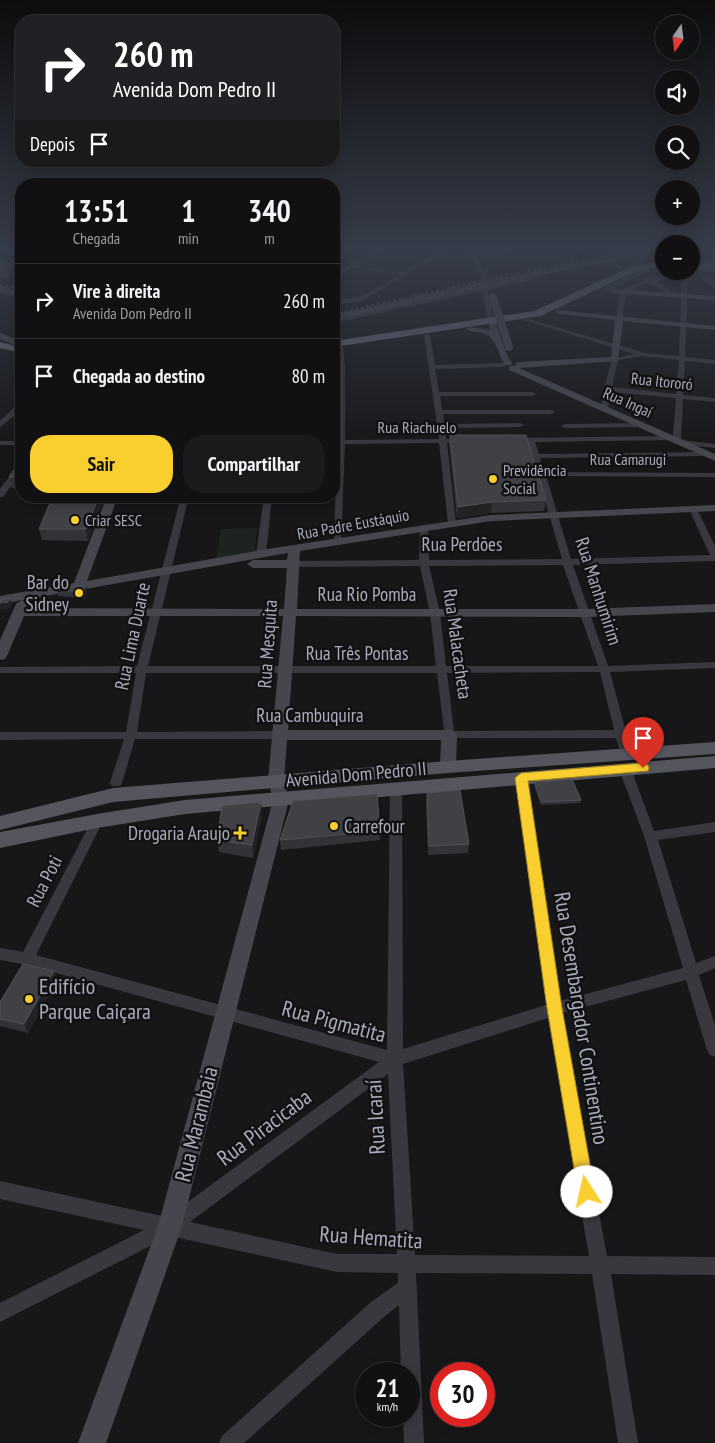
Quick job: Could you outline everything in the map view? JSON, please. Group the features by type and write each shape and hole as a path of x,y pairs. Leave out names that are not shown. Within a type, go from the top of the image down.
{"highway":[{"path":"340,345 520,317"},
{"path":"340,346 470,329 491,323 538,317"}],"main road":[{"name":"Avenida Dom Pedro II","path":"0,823 112,795 396,788 521,778 715,748"},
{"name":"Avenida Dom Pedro II","path":"0,840 97,821 278,790 448,767 626,762 715,762"}],"street":[{"path":"491,317 496,337 512,365"},
{"path":"499,317 512,357 512,365"},
{"path":"605,317 715,329"},
{"path":"502,440 676,440 684,317"},
{"path":"604,408 615,359 619,319"},
{"path":"527,320 644,355 715,362"},
{"path":"470,329 486,331 496,337"},
{"path":"427,335 439,426 443,441 452,523"},
{"path":"432,366 512,365 615,359 644,355"},
{"path":"340,360 342,367 340,397"},
{"name":"Rua Ingaí","path":"512,365 637,425 704,451"},
{"name":"Rua Itororó","path":"607,389 715,400"},
{"path":"435,394 532,394"},
{"path":"0,425 15,411"},
{"path":"438,412 550,412"},
{"path":"439,426 520,425"},
{"path":"565,426 637,425"},
{"name":"Rua Manhumirim","path":"531,440 567,562 604,669 626,762 715,1050"},
{"name":"Rua Riachuelo","path":"340,442 472,441"},
{"path":"0,443 15,443"},
{"path":"536,456 704,451 715,446"},
{"name":"Rua Camarugi","path":"542,474 715,475"},
{"path":"0,495 15,475"},
{"path":"79,586 110,503"},
{"name":"Rua Lima Duarte","path":"116,783 131,735 142,668 164,572 183,503"},
{"path":"261,554 267,503"},
{"path":"337,503 337,543"},
{"name":"Rua Padre Eustáquio","path":"0,600 261,554 293,557 337,543 452,523 491,518 554,514 715,508"},
{"path":"693,509 715,557"},
{"name":"Rua Malacacheta","path":"424,528 424,562 435,613 443,670 449,735 448,767"},
{"name":"Rua Perdões","path":"209,564 293,557 424,562 567,562 715,557"},
{"name":"Rua Mesquita","path":"278,790 280,735 293,557"},
{"path":"0,656 26,596"},
{"name":"Rua Rio Pomba","path":"18,612 586,613 715,608"},
{"name":"Rua Três Pontas","path":"0,670 142,668 286,671 604,669 715,665"},
{"name":"Rua Cambuquira","path":"0,736 620,734"},
{"name":"Rua Desembargador Continentino","path":"521,778 554,1008 600,1265 628,1443"},
{"name":"Rua Icaraí","path":"396,788 395,1059 407,1265 414,1443"},
{"name":"Rua Marambaia","path":"92,1443 170,1226 278,790"},
{"name":"Rua Poti","path":"27,958 97,821"},
{"path":"650,836 715,827"},
{"name":"Rua Pigmatita","path":"0,954 27,958 395,1059 554,1008 690,972 715,962"},
{"name":"Rua Piracicaba","path":"0,1313 170,1226 395,1059"},
{"name":"Rua Hematita","path":"0,1190 337,1263 715,1266"},
{"path":"229,1443 378,1309 408,1288"}],"shaded area":[{"path":"257,528 255,553 216,558 221,529"}],"building":[{"name":"Previdência Social","path":"450,435 526,435 546,500 492,502 458,507"},
{"path":"15,468 15,478 9,477"},
{"path":"50,503 96,503 86,529 39,529"},
{"path":"86,585 83,592 57,590"},
{"path":"10,598 8,602 0,603 0,600"},
{"path":"572,779 581,800 541,802 535,782"},
{"path":"460,790 469,844 429,846 427,793"},
{"name":"Carrefour","path":"377,794 380,831 280,840 293,801"},
{"name":"Drogaria Araujo","path":"261,802 252,845 217,840 222,806"},
{"name":"Edifício Parque Caiçara","path":"23,964 54,971 24,1024 0,1019 0,1002"}],"place":[{"name":"Previdência Social","path":"493,479"},
{"name":"Criar SESC","path":"75,520"},
{"name":"Bar do Sidney","path":"79,593"},
{"name":"Carrefour","path":"334,826"},
{"name":"Drogaria Araujo","path":"240,833"},
{"name":"Edifício Parque Caiçara","path":"29,999"}],"route":[{"path":"587,1192 554,1008 521,778 643,768"}]}
